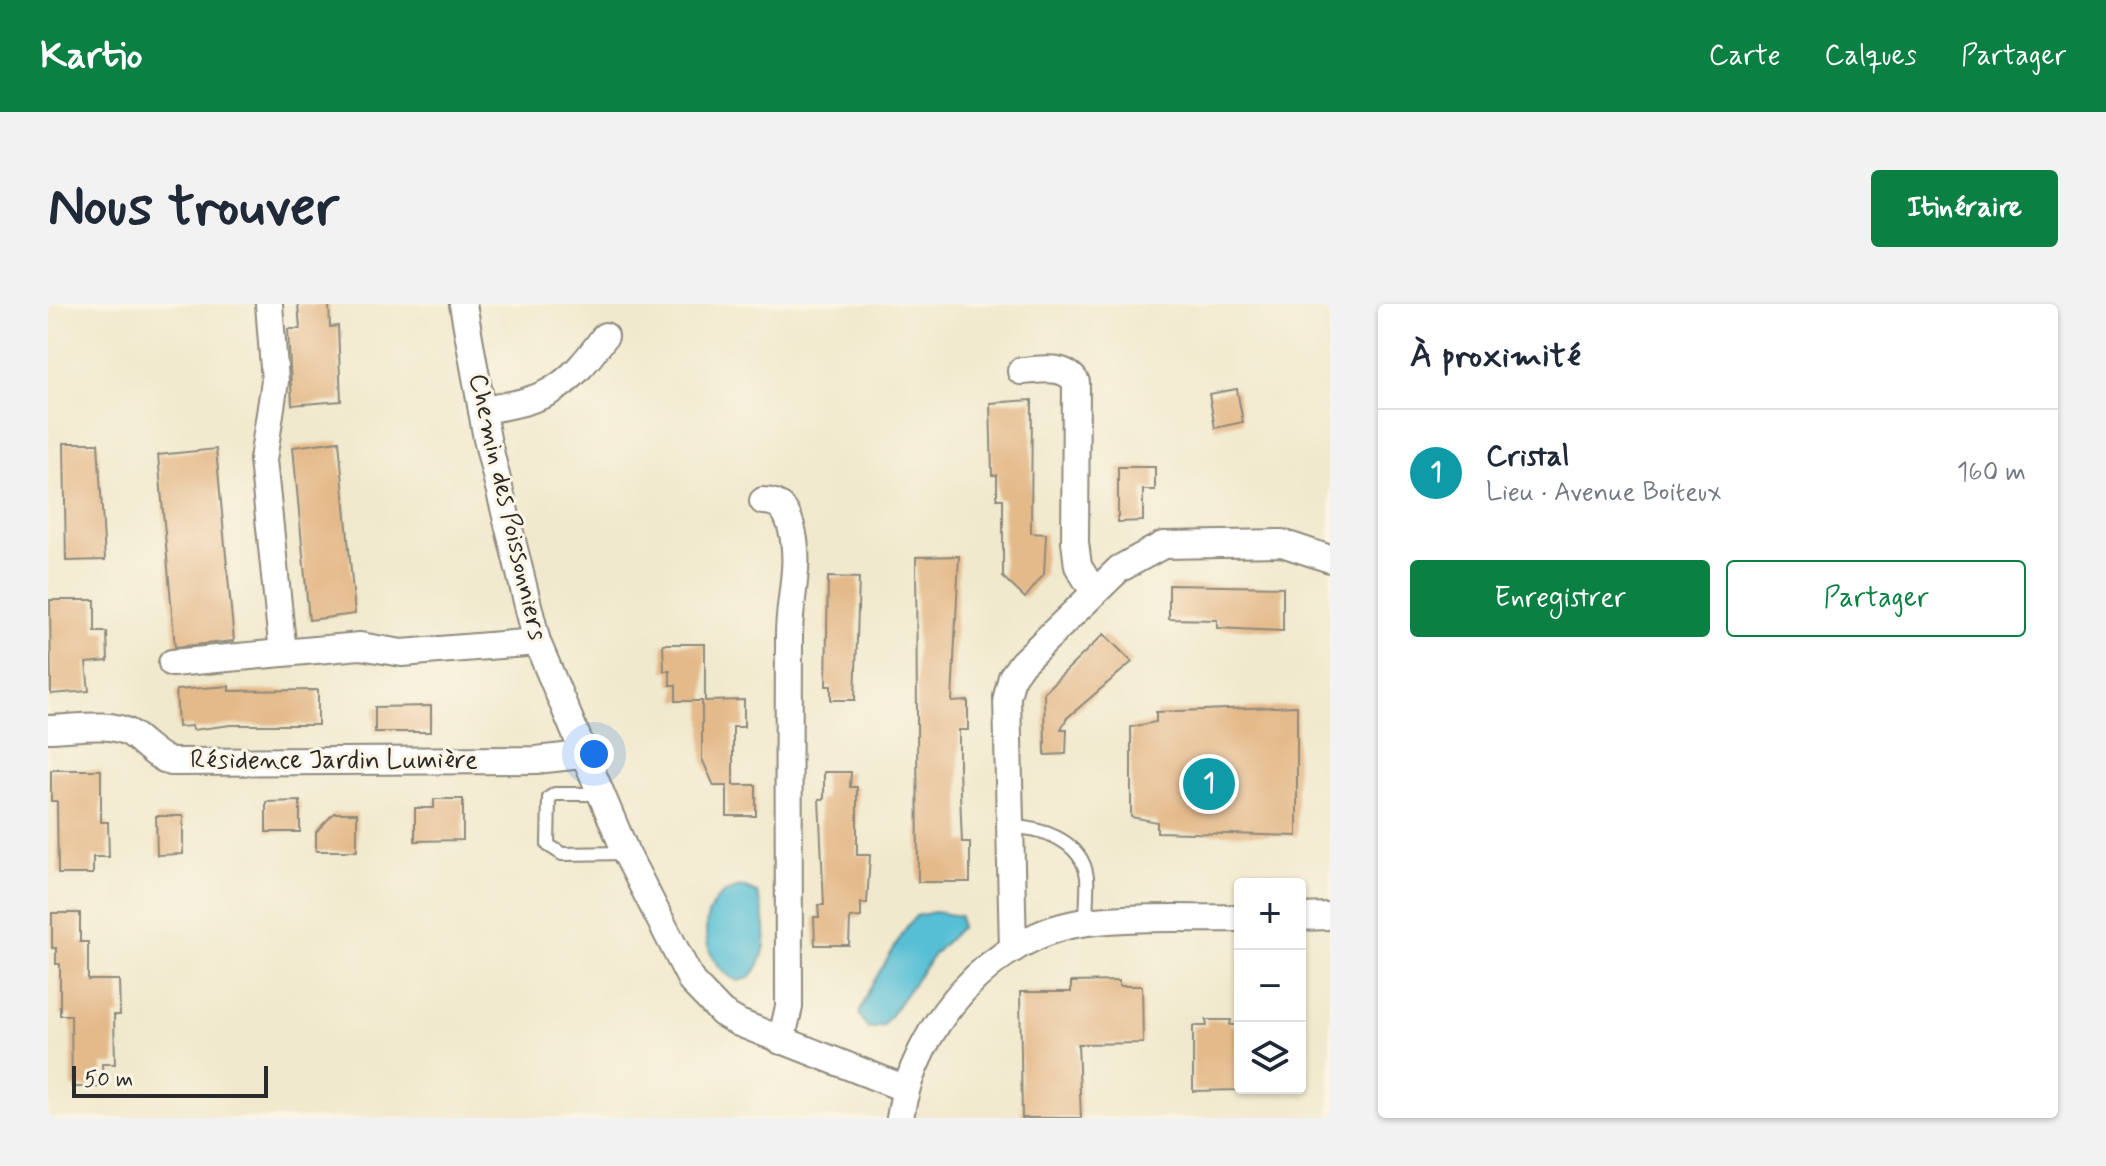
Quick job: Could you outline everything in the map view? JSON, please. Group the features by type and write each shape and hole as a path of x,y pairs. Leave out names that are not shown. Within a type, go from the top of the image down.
{"street":[{"path":"269,304 275,381 263,460 283,653"},
{"name":"Chemin des Poissonniers","path":"463,304 482,410 537,642 599,794 692,982 722,1013 781,1041 906,1089"},
{"path":"482,410 531,403 551,393 585,365 605,336"},
{"path":"1021,371 1056,369 1071,374 1076,382 1075,542 1078,566 1094,592"},
{"path":"763,501 775,501 783,507 791,527 796,562 789,629 789,1007 781,1041"},
{"path":"1013,949 1007,697 1012,677 1119,569 1163,545 1282,543 1330,559"},
{"path":"172,663 360,646 402,653 537,642"},
{"name":"Résidence Jardin Lumière","path":"48,729 114,728 130,733 154,756 171,762 536,760 582,755"},
{"path":"1306,917 1330,916"},
{"path":"900,1118 906,1089 925,1046 949,1009 982,973 1013,949 1052,931 1086,922 1234,918"}],"lane":[{"path":"599,794 555,794 549,798 548,845 562,854 626,853"},
{"path":"1009,827 1046,830 1080,860 1087,878 1086,922"}],"water":[{"path":"743,887 757,893 765,937 756,969 749,978 738,981 713,959 706,928 716,901 727,892"},
{"path":"934,912 960,916 961,927 935,953 883,1026 868,1029 859,1014 870,988 908,925 916,916"}],"building":[{"path":"298,304 329,304 330,327 338,326 341,401 292,405 288,329 300,329"},
{"path":"1237,389 1243,422 1215,428 1209,394"},
{"path":"1032,400 1031,533 1046,534 1044,574 1025,598 1003,577 1003,499 997,499 997,475 992,475 990,403"},
{"path":"339,441 355,614 309,620 293,447"},
{"path":"64,443 98,443 105,560 66,561"},
{"path":"216,449 234,641 175,647 158,455"},
{"path":"1118,467 1155,467 1155,490 1143,490 1143,521 1118,522"},
{"path":"959,556 952,702 968,701 968,730 959,730 959,769 962,842 970,842 970,882 918,882 916,557"},
{"path":"828,577 859,578 855,700 831,700 831,686 826,686"},
{"path":"1169,585 1283,587 1283,631 1217,628 1217,620 1169,619"},
{"path":"50,600 95,600 95,632 107,632 108,661 86,663 89,691 51,694"},
{"path":"1104,634 1132,662 1067,718 1061,729 1067,729 1066,754 1045,755 1044,692"},
{"path":"663,644 705,644 705,701 744,700 744,727 733,727 733,785 756,785 756,816 727,816 727,786 714,786 702,759 702,701 676,701 676,685 670,685 670,671 664,671"},
{"path":"229,686 229,691 318,690 318,725 231,725 193,730 192,726 178,727 176,690"},
{"path":"431,706 431,732 375,732 375,707"},
{"path":"1297,706 1297,836 1157,832 1157,822 1131,817 1131,727 1156,722 1156,712"},
{"path":"51,770 101,770 101,822 108,822 109,857 93,857 93,874 58,874 57,801 51,801"},
{"path":"824,772 851,772 850,787 857,787 857,855 870,855 867,903 861,903 861,917 850,918 849,945 815,945 814,917 819,917 818,905 824,905 819,799 824,799"},
{"path":"434,799 463,799 463,840 415,841 415,808 434,808"},
{"path":"300,801 300,832 266,832 266,802"},
{"path":"334,813 357,813 357,851 316,851 316,832"},
{"path":"156,816 183,816 183,854 157,855"},
{"path":"52,913 80,913 80,942 88,942 88,980 119,980 120,1015 114,1015 115,1064 102,1064 103,1087 72,1087 71,1015 60,1015 60,964 56,964 56,948 52,948"},
{"path":"1119,981 1119,986 1142,986 1143,1043 1078,1044 1081,1118 1022,1118 1020,992 1071,992 1071,982"},
{"path":"1206,1020 1231,1020 1230,1025 1234,1025 1234,1090 1193,1091 1193,1026 1207,1026"}],"place":[{"name":"Cristal","path":"1209,784"}]}
